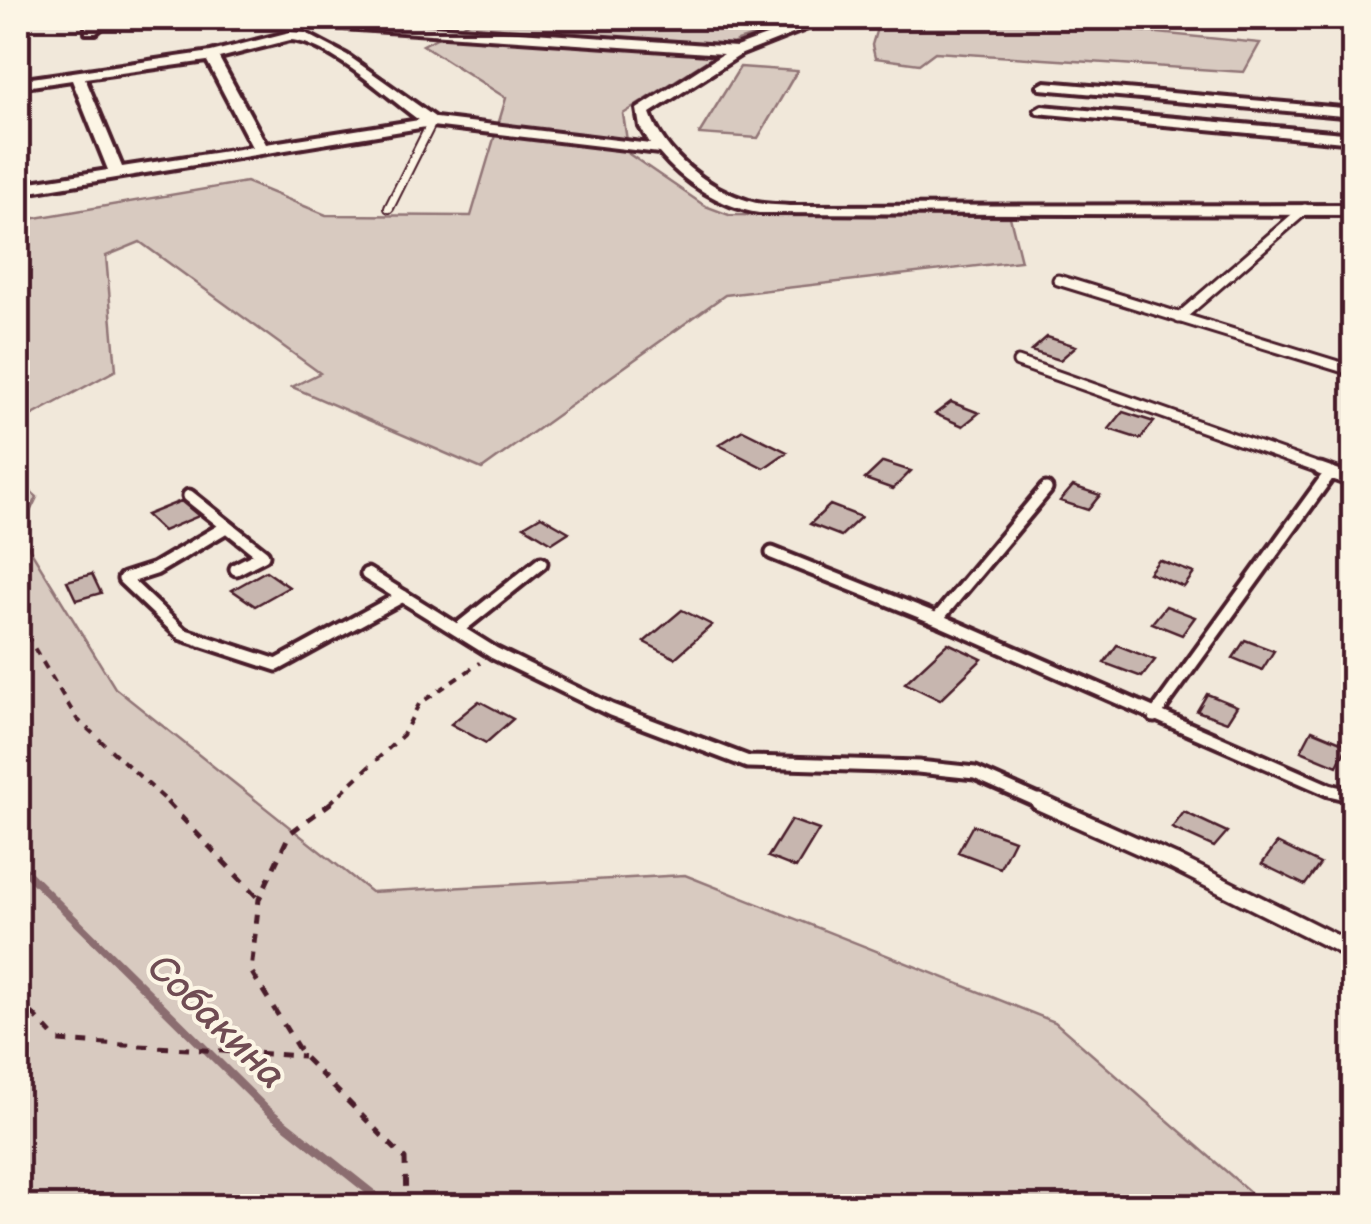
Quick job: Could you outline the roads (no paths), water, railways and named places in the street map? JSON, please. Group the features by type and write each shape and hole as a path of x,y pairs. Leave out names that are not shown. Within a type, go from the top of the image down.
{"street":[{"path":"91,30 106,18"},
{"path":"322,18 328,23 440,32 737,51"},
{"path":"440,32 455,18"},
{"path":"827,18 737,51 642,112 644,126 658,149 688,173 747,206 789,211 1354,210"},
{"path":"1334,18 1354,20"},
{"path":"18,84 212,56 280,38 305,37 342,58 432,122"},
{"path":"212,56 262,151"},
{"path":"77,75 117,173"},
{"path":"1045,86 1354,113"},
{"path":"1042,110 1354,139"},
{"path":"18,189 432,122 658,149"}],"lane":[{"path":"389,208 432,122"},
{"path":"1179,318 1306,208"},
{"path":"1058,280 1354,370"},
{"path":"1018,362 1354,481"},
{"path":"1154,716 1330,473"},
{"path":"937,619 1046,489"},
{"path":"189,496 263,555 236,569"},
{"path":"226,527 155,568 124,579 182,634 277,664 403,596"},
{"path":"772,554 937,619 1328,790 1354,796"},
{"path":"457,630 541,563"},
{"path":"367,574 494,654 611,710 748,762 918,767 974,774 1174,862 1354,952"}],"waterway":[{"name":"Собакина","path":"18,864 267,1110 388,1206"}]}
